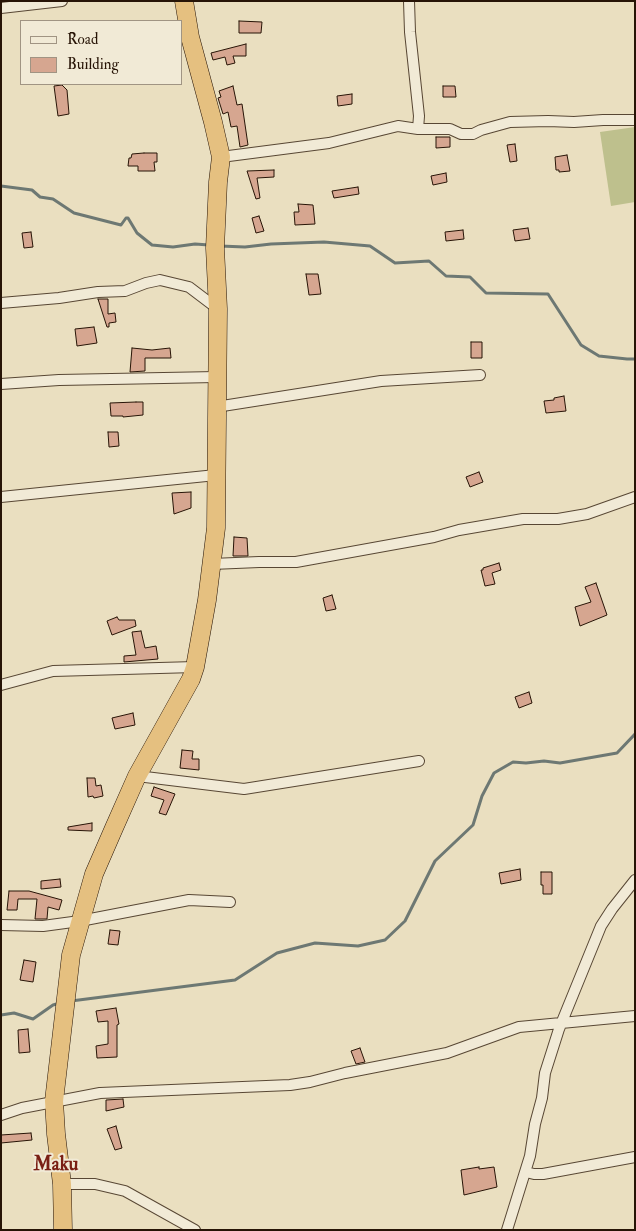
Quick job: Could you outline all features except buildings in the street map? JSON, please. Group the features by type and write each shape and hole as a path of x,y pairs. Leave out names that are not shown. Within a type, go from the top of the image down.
{"highway":[{"path":"63,1230 62,1184 54,1101 71,955 94,874 137,776 188,687 195,667 216,528 218,309 215,246 221,158 190,37 184,1"}],"street":[{"path":"1,8 62,1"},
{"path":"409,1 410,32 419,116 418,128"},
{"path":"221,158 329,143 398,126 450,129 461,134 473,134 510,122 635,120"},
{"path":"1,304 98,292 125,291 160,280 189,287 218,309"},
{"path":"216,408 381,381 480,375"},
{"path":"1,384 59,380 216,377"},
{"path":"1,497 216,475"},
{"path":"212,564 296,562 522,519 558,519 587,514 635,497"},
{"path":"1,685 53,671 195,667"},
{"path":"137,776 244,789 419,761"},
{"path":"507,1230 526,1172 546,1073 561,1023 601,926 626,889 635,880"},
{"path":"1,925 43,926 80,922 190,900 230,902"},
{"path":"1,1115 22,1108 100,1093 300,1083 447,1053 519,1027 635,1016"},
{"path":"526,1172 544,1174 635,1157"},
{"path":"62,1184 95,1184 125,1191 195,1230"}],"green space":[{"path":"635,127 635,202 611,206 600,132"}],"waterway":[{"path":"1,186 32,190 40,197 53,199 74,213 121,225 128,218 137,233 152,245 173,247 195,244 209,245"},
{"path":"220,246 245,247 324,242 370,246 395,263 429,261 446,276 470,277 486,293 548,294 581,345 599,356 635,359"},
{"path":"71,1001 235,980 277,953 315,943 358,946 385,940 405,921 435,861 473,825 482,796 494,773 513,762 544,761 560,763 617,753 635,734"},
{"path":"1,1015 14,1013 33,1019 53,1005 60,1003"}],"district":[{"name":"Maku","path":"56,1166"}]}
